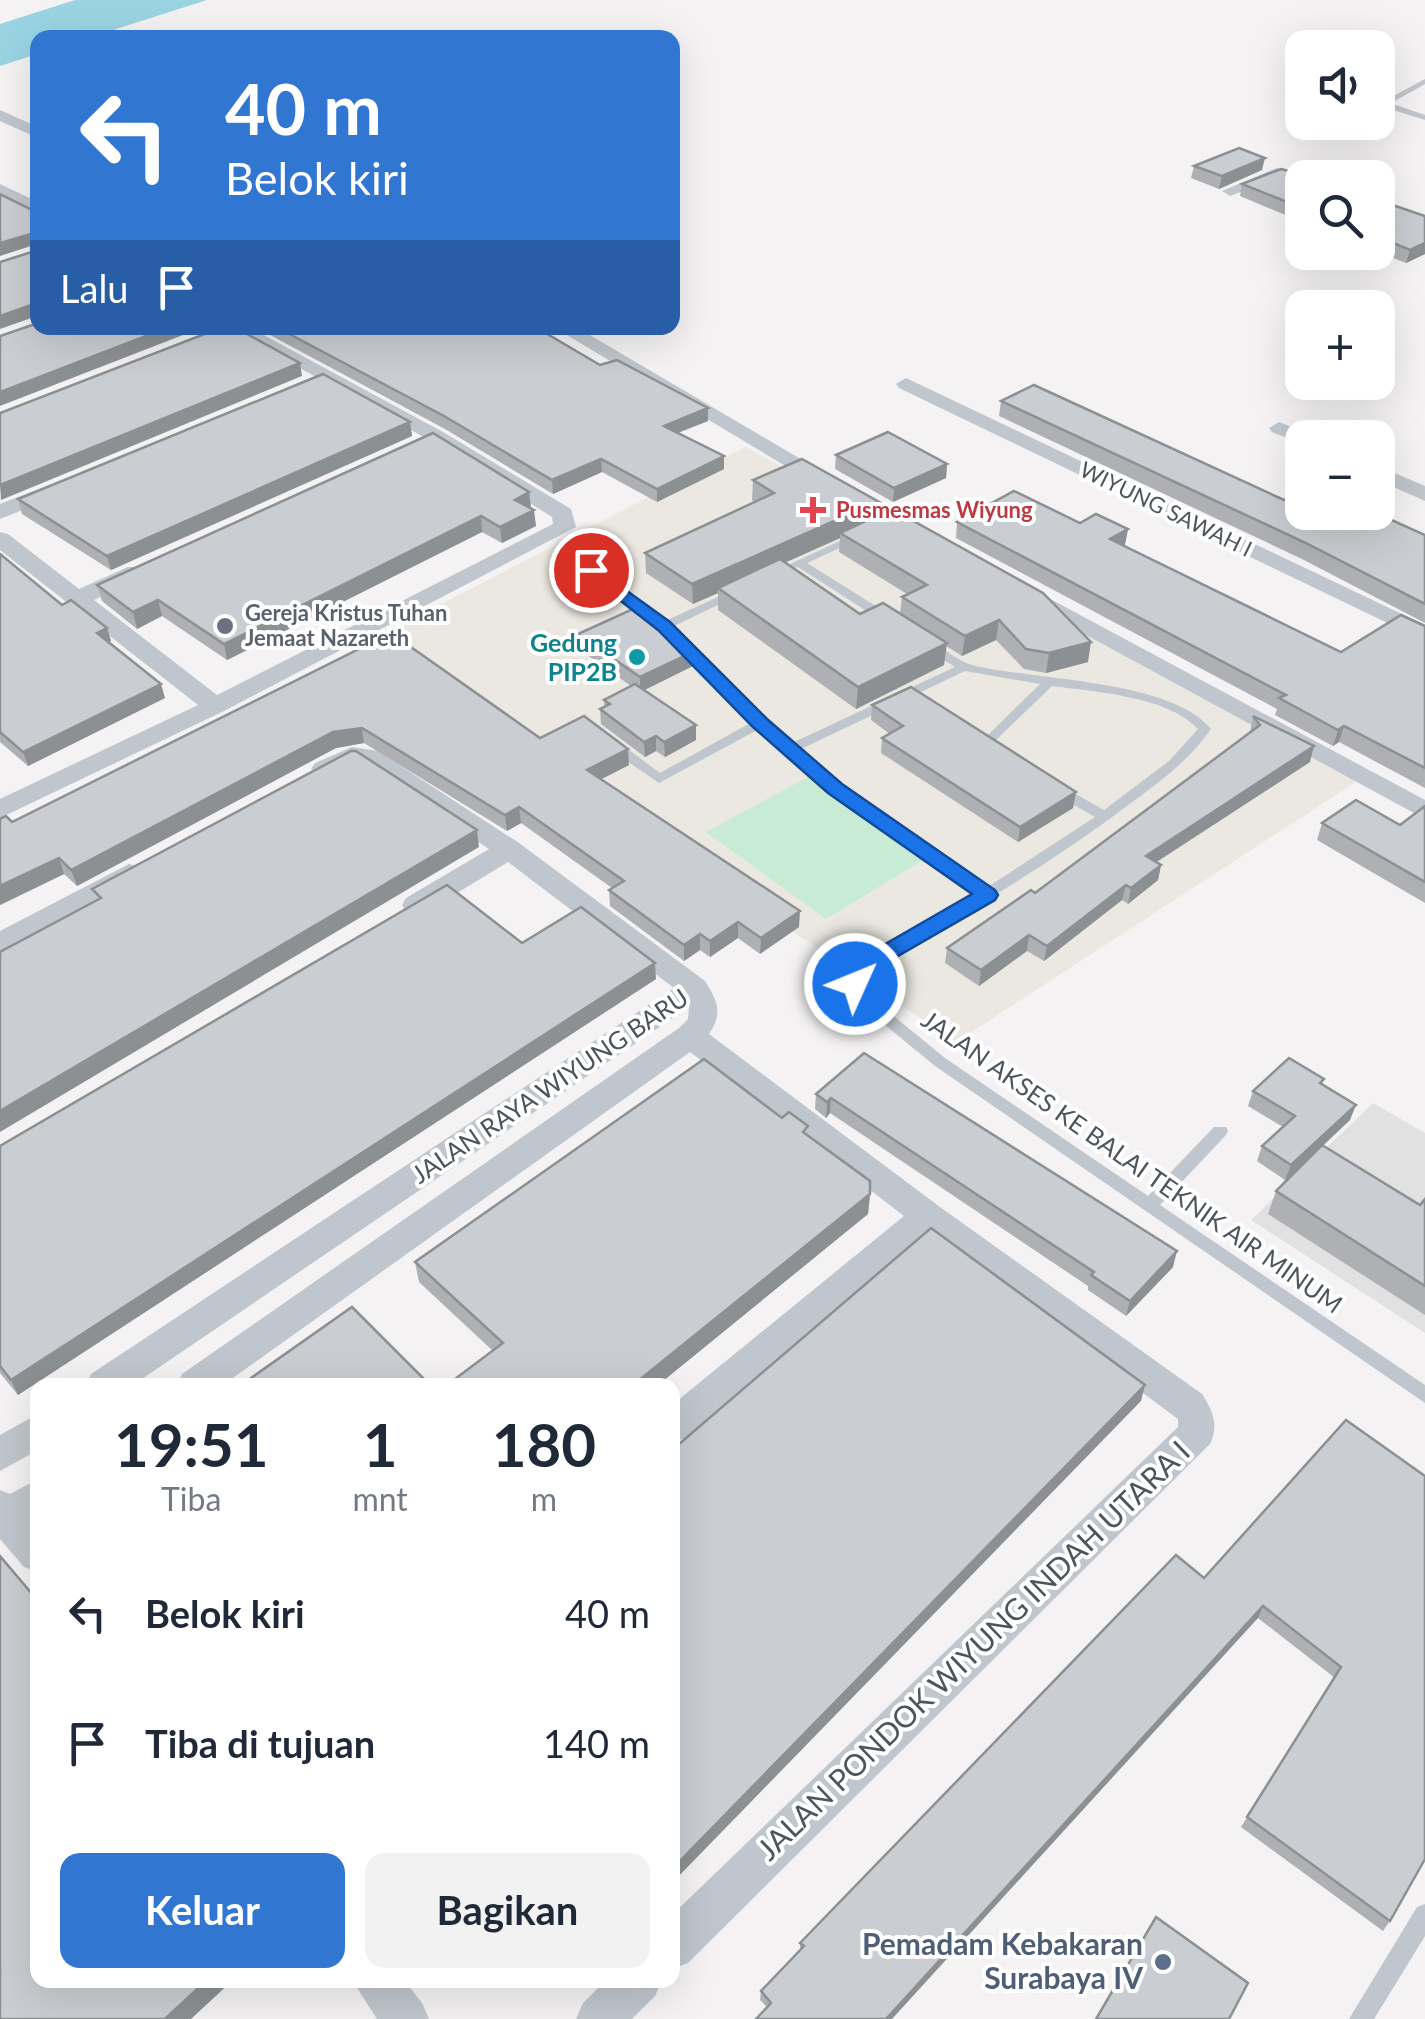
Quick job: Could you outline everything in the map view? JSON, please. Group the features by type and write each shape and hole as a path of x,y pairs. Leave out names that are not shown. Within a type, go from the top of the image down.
{"street":[{"path":"0,115 30,129"},
{"path":"1230,191 1277,173 1285,175"},
{"path":"4,195 30,205"},
{"path":"4,802 215,706 559,532 566,523 562,514 318,380 249,335"},
{"path":"577,335 847,492"},
{"name":"WIYUNG SAWAH I","path":"906,384 1425,634"},
{"path":"1279,428 1285,431"},
{"path":"1395,480 1425,494"},
{"path":"0,512 73,482"},
{"path":"0,539 215,706"},
{"path":"75,600 166,559"},
{"path":"1000,578 1425,811"},
{"path":"295,784 347,756 365,754 509,849 695,988"},
{"path":"390,920 509,849"},
{"path":"0,943 156,859"},
{"name":"JALAN RAYA WIYUNG BARU","path":"114,1378 695,988 706,1008 705,1016 690,1036 204,1378"},
{"name":"JALAN PONDOK WIYUNG INDAH UTARA I","path":"680,1939 1197,1433 1196,1416 1189,1405 928,1216 690,1036"},
{"path":"680,1421 928,1216"},
{"path":"0,1455 30,1435"},
{"path":"11,1510 30,1541"},
{"path":"381,1988 406,2019"},
{"path":"599,2019 631,1988"}],"lane":[{"path":"1423,84 1388,101 1425,118"},
{"path":"782,571 859,535"},
{"path":"799,563 898,626"},
{"path":"591,570 664,626 760,723 835,788 987,895 1105,817 1194,746 1204,729 1190,714 1104,690 964,667 914,636"},
{"path":"664,626 748,587"},
{"path":"790,748 964,667"},
{"path":"1010,762 988,746 991,738 1049,682"},
{"path":"1190,714 1218,698"},
{"path":"608,741 659,779 760,723"},
{"path":"1041,780 1105,817"},
{"name":"JALAN AKSES KE BALAI TEKNIK AIR MINUM","path":"987,895 864,966 855,984 862,998 940,1062 1425,1395"},
{"path":"1150,1206 1220,1131"},
{"path":"1361,2019 1425,1915"}],"shaded area":[{"path":"745,447 1362,778 956,1042 366,643"},
{"path":"1373,1103 1425,1133 1425,1333 1251,1220"}],"green space":[{"path":"810,776 928,857 826,919 706,832"}],"water":[{"path":"75,0 207,0 113,30 30,30 30,56 0,66 0,24"}],"building":[{"path":"1239,148 1265,158 1222,176 1194,166"},
{"path":"1285,170 1285,201 1242,184"},
{"path":"0,194 30,209 30,234 0,243"},
{"path":"1395,206 1425,216 1425,243 1410,250 1395,244"},
{"path":"30,253 30,305 0,316 0,262"},
{"path":"30,326 30,335 149,335 0,392 0,336"},
{"path":"202,335 249,335 300,363 0,485 0,413"},
{"path":"291,335 549,335 600,365 617,360 708,408 664,426 724,456 657,489 601,459 552,480 444,416"},
{"path":"323,374 410,422 107,556 18,499"},
{"path":"1034,385 1285,499 1285,530 1395,530 1395,521 1425,535 1425,604 1306,543 1001,401"},
{"path":"888,432 947,464 894,488 836,455"},
{"path":"433,433 529,492 515,500 534,510 500,527 481,516 224,644 158,600 133,612 97,585"},
{"path":"802,459 1043,593 1091,642 1049,653 1026,649 999,620 965,636 902,597 927,585 840,533 866,521 867,511 861,509 692,584 645,553 774,493 753,480"},
{"path":"1014,491 1080,523 1096,514 1128,529 1110,539 1341,652 1401,615 1425,626 1425,768 1344,726 1338,730 1279,698 1286,695 957,522"},
{"path":"0,554 62,605 71,600 107,628 97,633 161,684 23,752 0,732"},
{"path":"780,559 860,614 883,603 947,643 858,687 718,588"},
{"name":"Gedung PIP2B","path":"633,609 693,652 640,677 578,634"},
{"path":"391,633 540,738 584,716 628,749 587,770 800,911 761,938 738,922 710,941 700,934 684,945 609,890 624,881 519,807 505,815 362,728 333,732 71,870 59,858 0,886 0,819 6,816 12,822"},
{"path":"635,684 696,725 664,742 656,736 644,742 600,709 610,704 604,700"},
{"path":"911,687 1076,792 1020,827 882,738 903,726 872,705"},
{"path":"1253,716 1314,746 1146,856 1161,865 1131,888 1126,885 1047,946 1029,935 981,970 947,948 1031,890 1035,893 1260,725"},
{"path":"351,751 477,830 0,1111 0,952 101,898 92,889"},
{"path":"1356,800 1400,825 1425,806 1425,882 1322,823"},
{"path":"447,885 522,943 581,907 655,963 11,1380 0,1366 0,1146"},
{"path":"864,1053 1177,1251 1130,1301 1091,1275 1094,1272 831,1098 827,1102 816,1094"},
{"path":"1289,1058 1356,1105 1291,1165 1262,1146 1295,1116 1253,1091"},
{"path":"704,1059 782,1118 789,1112 808,1126 803,1132 870,1181 870,1194 642,1378 456,1378 503,1343 415,1262"},
{"path":"1322,1145 1420,1205 1425,1199 1425,1286 1276,1191"},
{"path":"931,1228 1145,1385 680,1861 680,1443"},
{"path":"352,1307 423,1378 251,1378"},
{"path":"1346,1420 1425,1476 1425,1859 1390,1921 1247,1817 1341,1667 1263,1606 886,2019 756,2019 771,2003 761,1991 804,1946 800,1943 1176,1555 1204,1578"},
{"path":"0,1556 30,1592 30,1988 198,1988 165,2019 0,2019"},
{"name":"Pemadam Kebakaran Surabaya IV","path":"1156,1917 1248,1983 1229,2019 1096,2019"}],"place":[{"name":"Pusmesmas Wiyung","path":"813,510"},
{"name":"Gereja Kristus Tuhan Jemaat Nazareth","path":"225,626"},
{"name":"Gedung PIP2B","path":"637,657"},
{"name":"Pemadam Kebakaran Surabaya IV","path":"1163,1962"}],"route":[{"path":"591,570 664,626 760,723 835,788 987,895 864,966 855,984"}]}
